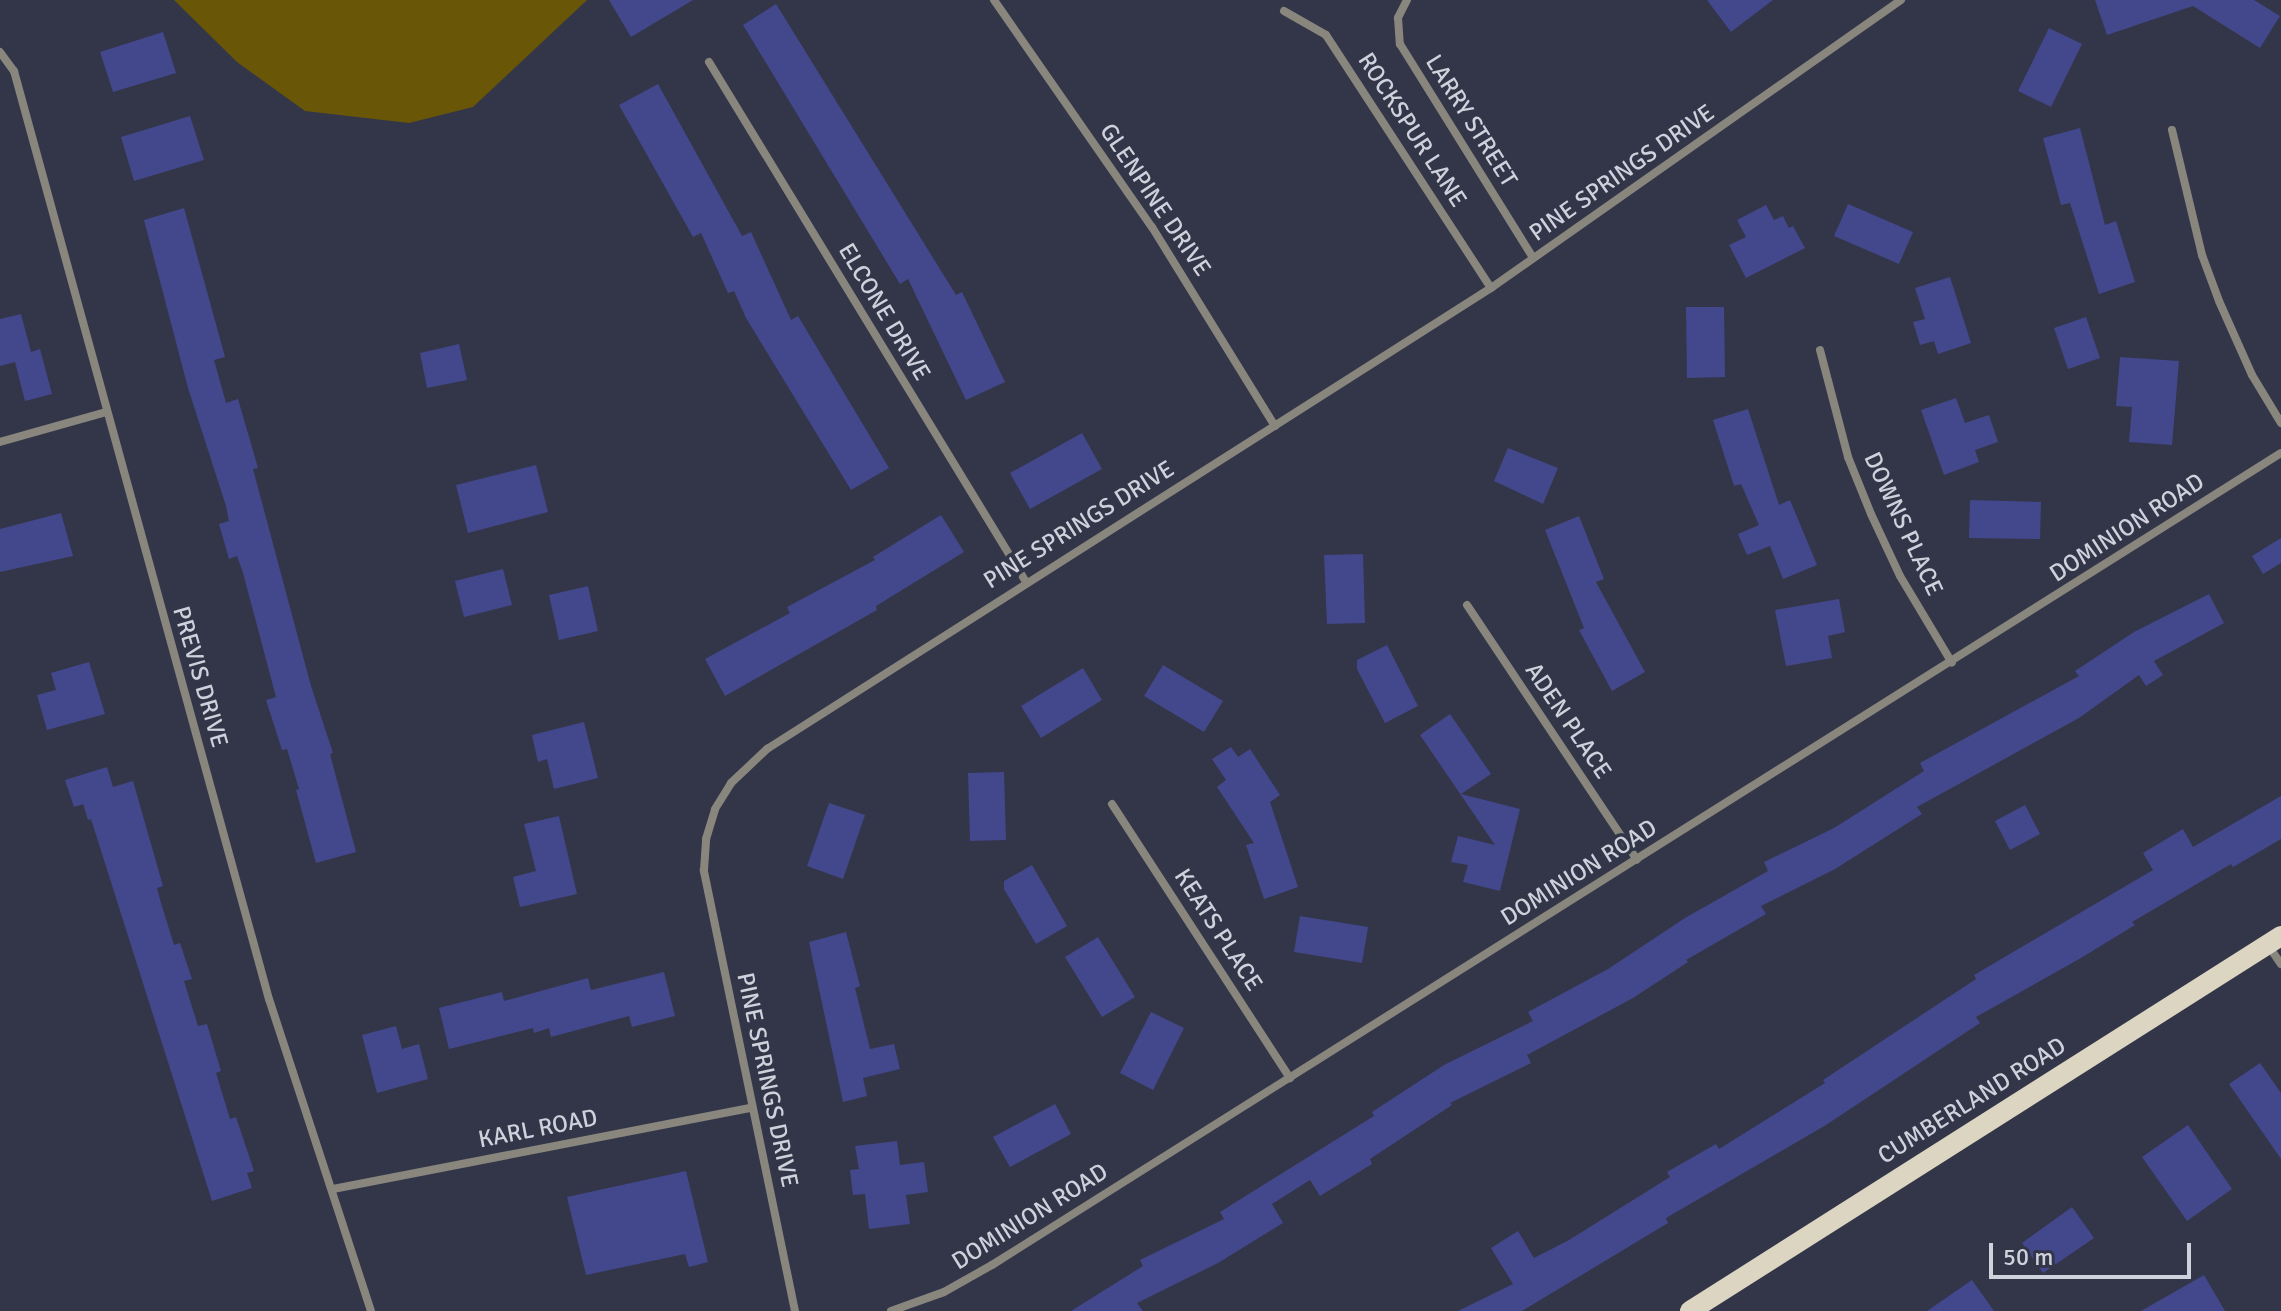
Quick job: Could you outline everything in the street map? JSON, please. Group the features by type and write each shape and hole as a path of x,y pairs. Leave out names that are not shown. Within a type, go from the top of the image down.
{"main road":[{"name":"CUMBERLAND ROAD","path":"1690,1311 2274,940"}],"street":[{"name":"GLENPINE DRIVE","path":"994,0 1152,227 1275,426"},
{"name":"LARRY STREET","path":"1407,0 1398,18 1400,44 1533,258"},
{"name":"PINE SPRINGS DRIVE","path":"795,1311 704,870 706,839 715,809 731,783 767,749 1491,288 1901,0"},
{"name":"ROCKSPUR LANE","path":"1284,11 1326,35 1491,288"},
{"name":"PREVIS DRIVE","path":"0,52 14,71 269,999 371,1311"},
{"name":"ELCONE DRIVE","path":"709,62 1026,582"},
{"path":"2172,130 2202,255 2219,301 2252,375 2281,423"},
{"name":"DOWNS PLACE","path":"1820,350 1848,457 1871,514 1900,576 1952,663"},
{"path":"0,442 106,412"},
{"name":"DOMINION ROAD","path":"891,1311 944,1292 980,1272 1952,663 2281,453"},
{"name":"ADEN PLACE","path":"1467,605 1637,860"},
{"name":"KEATS PLACE","path":"1112,804 1290,1078"},
{"path":"2274,940 2281,964"},
{"name":"KARL ROAD","path":"333,1189 751,1108"}],"shaded area":[{"path":"174,0 587,0 473,107 409,123 305,111 237,62"}],"building":[{"path":"609,0 693,0 631,37"},
{"path":"1707,0 1773,0 1731,32"},
{"path":"2095,0 2254,0 2280,16 2260,48 2193,6 2107,35"},
{"path":"776,4 956,295 962,292 1005,382 966,400 908,279 900,284 743,25"},
{"path":"2049,28 2082,44 2051,107 2018,91"},
{"path":"163,32 176,73 113,92 100,52"},
{"path":"658,84 742,236 751,232 791,320 798,316 889,468 851,490 746,318 734,291 728,293 701,233 693,237 619,105"},
{"path":"190,116 204,160 134,181 121,137"},
{"path":"2080,128 2105,225 2116,221 2135,282 2099,294 2070,203 2061,205 2043,138"},
{"path":"1848,204 1913,232 1899,264 1834,236"},
{"path":"1766,205 1774,220 1783,216 1789,228 1793,226 1805,248 1746,278 1729,245 1746,237 1737,220"},
{"path":"184,208 225,357 214,360 226,403 238,399 258,468 253,469 311,686 333,753 330,754 356,852 316,863 287,749 282,750 266,700 276,697 243,573 237,556 229,559 219,524 229,521 226,506 188,388 144,220"},
{"path":"1950,277 1971,343 1938,354 1934,341 1920,345 1913,322 1925,319 1915,288"},
{"path":"1686,307 1724,307 1725,377 1687,378"},
{"path":"21,314 31,352 40,349 52,394 25,401 15,362 0,366 0,319"},
{"path":"2086,317 2100,358 2068,369 2054,328"},
{"path":"459,344 467,380 427,388 420,353"},
{"path":"2120,357 2179,361 2172,445 2129,442 2132,407 2116,406"},
{"path":"1956,398 1965,423 1989,415 1998,442 1975,450 1979,462 1944,475 1921,410"},
{"path":"1748,409 1779,505 1790,500 1817,565 1783,579 1770,546 1747,555 1738,534 1759,525 1741,484 1734,486 1713,420"},
{"path":"1082,433 1102,469 1030,509 1010,473"},
{"path":"1508,448 1558,468 1543,504 1494,481"},
{"path":"536,465 548,512 468,533 456,485"},
{"path":"1970,500 2041,502 2040,539 1969,538"},
{"path":"61,513 73,556 0,572 0,529"},
{"path":"941,515 964,552 876,606 877,610 725,696 705,659 790,613 787,607 875,560 873,557"},
{"path":"1579,516 1604,579 1596,582 1645,672 1612,691 1579,630 1584,628 1545,530"},
{"path":"2281,538 2281,563 2263,574 2252,556"},
{"path":"1363,554 1365,623 1327,624 1324,555"},
{"path":"503,569 512,605 464,617 455,581"},
{"path":"588,586 598,631 559,640 549,595"},
{"path":"2209,594 2224,623 2154,661 2163,675 2146,686 2139,675 2079,718 1917,807 1922,814 1835,869 1761,906 1766,914 1686,960 1688,962 1633,998 1527,1055 1531,1063 1450,1103 1452,1105 1370,1159 1372,1164 1320,1196 1310,1180 1272,1204 1283,1223 1218,1263 1137,1303 1143,1311 1071,1311 1143,1266 1140,1260 1224,1219 1220,1212 1374,1116 1372,1112 1444,1065 1533,1021 1528,1012 1608,969 1685,918 1768,871 1764,862 1834,828 1924,771 1920,763 2079,676 2075,671 2134,632"},
{"path":"1839,599 1845,632 1828,636 1832,658 1786,666 1775,610"},
{"path":"1387,645 1418,706 1385,723 1357,669 1357,660"},
{"path":"89,662 105,714 47,730 37,695 56,690 51,673"},
{"path":"1163,665 1223,701 1204,732 1144,696"},
{"path":"1083,668 1102,700 1041,738 1021,706"},
{"path":"1450,714 1491,774 1461,794 1520,809 1500,891 1463,882 1468,865 1451,862 1458,836 1495,845 1420,735"},
{"path":"584,722 598,778 554,789 547,759 538,762 532,735"},
{"path":"1231,747 1238,757 1250,749 1280,795 1270,802 1298,887 1264,899 1246,845 1254,843 1217,787 1226,780 1212,759"},
{"path":"107,767 113,787 133,781 163,886 157,888 161,903 174,945 180,943 192,979 184,981 198,1026 207,1024 221,1071 216,1073 230,1119 236,1117 254,1171 247,1173 252,1188 212,1201 91,819 88,820 83,804 74,807 65,780"},
{"path":"1004,772 1006,840 970,841 968,773"},
{"path":"2281,796 2281,839 2233,867 2231,864 2132,922 2135,925 2081,958 1976,1017 1980,1023 1826,1125 1666,1218 1668,1223 1522,1311 1458,1311 1513,1284 1491,1248 1518,1231 1534,1258 1569,1240 1670,1177 1667,1172 1716,1144 1719,1149 1825,1083 1823,1080 1976,979 1974,975 2153,870 2143,853 2183,829 2193,847"},
{"path":"829,803 865,815 843,879 807,866"},
{"path":"2025,805 2040,834 2010,850 1995,821"},
{"path":"559,816 577,894 520,907 513,877 536,871 524,824"},
{"path":"1032,865 1067,926 1036,944 1004,889 1004,881"},
{"path":"1300,916 1368,927 1362,963 1294,952"},
{"path":"846,932 860,986 855,988 870,1049 894,1044 900,1069 863,1078 867,1096 843,1102 809,942"},
{"path":"1098,937 1135,997 1102,1017 1065,957"},
{"path":"664,972 675,1016 632,1027 629,1016 551,1037 549,1028 534,1033 533,1028 449,1049 439,1008 502,992 504,1001 588,978 591,990"},
{"path":"1151,1012 1184,1028 1153,1090 1120,1073"},
{"path":"396,1026 402,1049 419,1044 428,1079 377,1093 362,1035"},
{"path":"2260,1063 2281,1093 2281,1159 2229,1084"},
{"path":"1055,1104 1071,1134 1010,1167 993,1137"},
{"path":"2188,1125 2232,1189 2187,1221 2142,1157"},
{"path":"897,1141 900,1165 924,1162 928,1192 906,1195 910,1224 869,1229 865,1194 853,1195 850,1170 859,1169 855,1146"},
{"path":"686,1171 708,1262 689,1267 685,1254 586,1275 567,1197"},
{"path":"2072,1207 2094,1238 2043,1273 2022,1243"},
{"path":"2204,1275 2225,1311 2141,1311"},
{"path":"1972,1280 1994,1311 1927,1311"}]}
